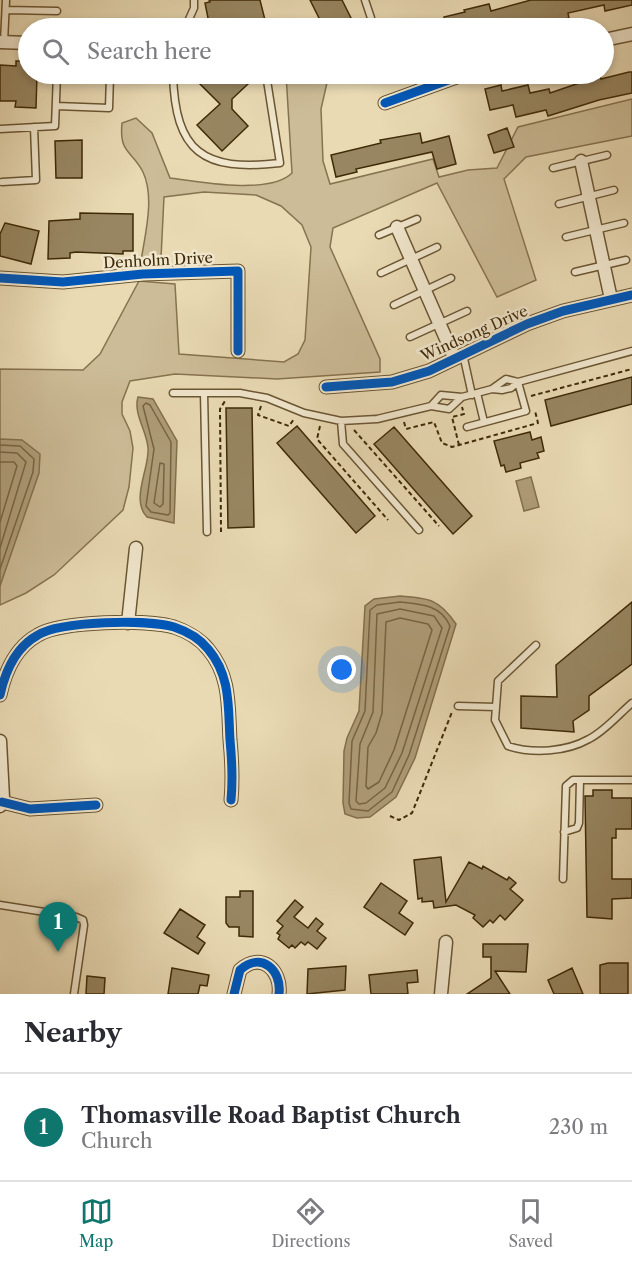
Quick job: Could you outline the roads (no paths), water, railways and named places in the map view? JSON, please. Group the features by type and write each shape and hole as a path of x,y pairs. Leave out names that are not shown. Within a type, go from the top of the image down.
{"street":[{"path":"614,38 632,34"},
{"path":"2,42 18,43"},
{"path":"386,103 438,84"},
{"path":"581,161 611,299"},
{"path":"397,227 439,324 458,355"},
{"name":"Denholm Drive","path":"0,278 63,282 143,274 238,271 238,351"},
{"name":"Windsong Drive","path":"326,387 375,385 429,371 458,355 527,324 632,295"},
{"path":"128,623 136,548"},
{"path":"0,695 9,667 19,652 39,634 60,627 128,623 171,626 185,631 208,649 220,666 228,694 234,777 231,800"},
{"path":"0,741 1,804 30,810 96,805"},
{"path":"441,994 446,942"},
{"path":"234,994 240,970 251,963 260,962 268,964 279,977 279,994"}],"lane":[{"path":"2,42 6,0"},
{"path":"190,18 194,8 194,0"},
{"path":"364,0 371,18"},
{"path":"6,10 57,11"},
{"path":"0,129 55,126 57,84"},
{"path":"56,106 109,108 110,84"},
{"path":"174,84 176,113 188,142 217,160 238,165 259,165 280,163 268,84"},
{"path":"2,182 36,180 34,128"},
{"path":"553,168 607,155"},
{"path":"559,204 615,190"},
{"path":"379,235 417,219"},
{"path":"566,237 624,223"},
{"path":"381,273 437,248"},
{"path":"575,272 626,260"},
{"path":"394,305 451,278"},
{"path":"410,337 467,311"},
{"path":"431,406 441,395 462,397 492,389 511,388 518,382 632,351"},
{"path":"458,355 484,422"},
{"path":"467,427 526,411 518,382"},
{"path":"173,393 240,393 267,398 304,413 341,421 376,419 431,406 449,409 462,397"},
{"path":"204,393 207,532"},
{"path":"341,421 343,444 419,530"},
{"path":"536,645 498,681 495,720 508,746 519,750 557,750 590,739 632,703"},
{"path":"458,706 496,707"},
{"path":"563,879 566,786 573,780 632,780"},
{"path":"564,832 577,828 579,823 580,780"},
{"path":"0,905 76,916 82,920 84,925 74,994"}],"water":[{"path":"138,397 153,399 177,441 174,523 147,517 142,510 140,493 148,448 137,410"},
{"path":"0,439 22,440 40,454 39,473 0,586"},
{"path":"531,477 539,507 524,511 516,481"},
{"path":"400,596 433,601 444,609 456,624 415,758 396,797 370,817 357,818 345,814 343,803 344,751 359,711 365,606 374,599"}],"place":[{"name":"Thomasville Road Baptist Church","path":"58,952"}]}
